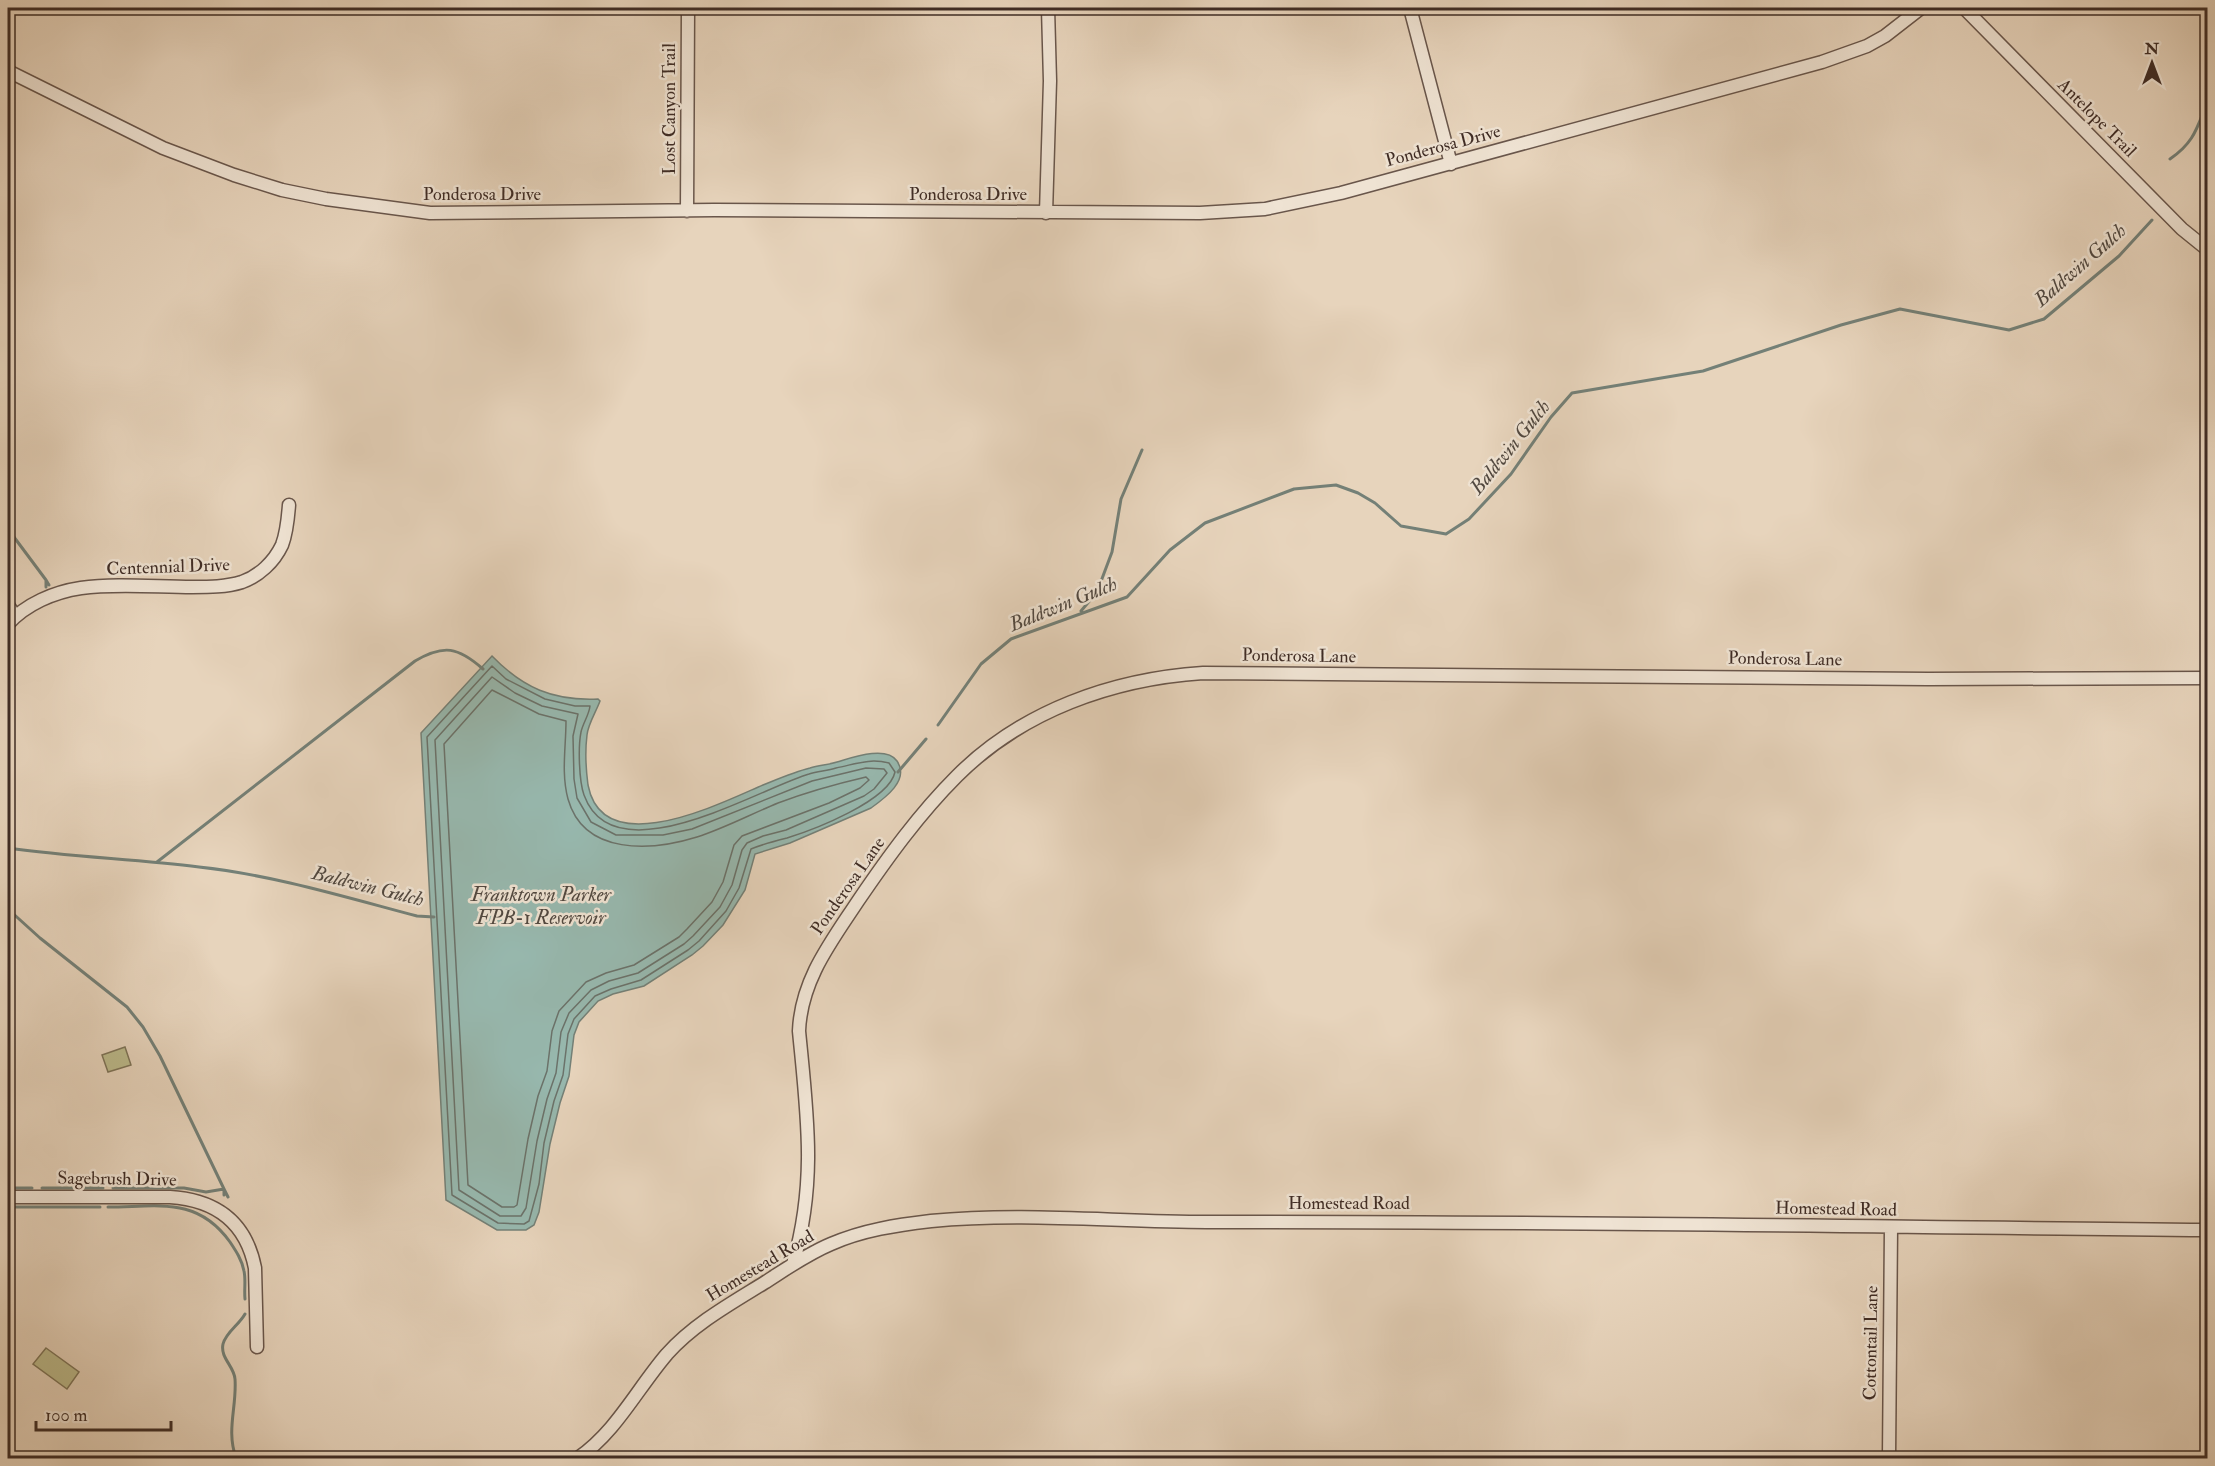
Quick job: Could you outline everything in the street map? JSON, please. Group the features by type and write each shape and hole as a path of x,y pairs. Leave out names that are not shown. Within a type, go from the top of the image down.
{"street":[{"name":"Lost Canyon Trail","path":"687,211 688,8"},
{"path":"1046,213 1050,71 1048,8"},
{"path":"1410,8 1451,164"},
{"name":"Ponderosa Drive","path":"8,71 180,156 240,177 303,195 352,204 430,213 687,211 1200,213 1265,209 1341,193 1844,55 1885,36 1921,8"},
{"name":"Antelope Trail","path":"1964,8 2182,229 2208,250"},
{"name":"Centennial Drive","path":"11,620 49,597 82,588 219,586 241,582 261,571 276,556 286,535 289,505"},
{"path":"8,605 11,620"},
{"name":"Ponderosa Lane","path":"793,1263 807,1206 810,1163 799,1031 800,1013 808,982 819,961 898,846 924,811 957,776 1011,733 1074,700 1141,680 1203,673 1952,679 2208,678"},
{"name":"Sagebrush Drive","path":"8,1197 170,1197 192,1199 212,1206 238,1227 253,1257 257,1347"},
{"name":"Homestead Road","path":"578,1458 594,1447 611,1429 666,1355 690,1332 793,1263 829,1244 874,1230 967,1218 1048,1217 1175,1222 1382,1221 2208,1230"},
{"name":"Cottontail Lane","path":"1889,1458 1891,1228"}],"shaded area":[{"path":"125,1047 131,1065 108,1072 102,1055"},
{"path":"46,1348 79,1372 67,1389 33,1364"}],"water":[{"name":"Franktown Parker FPB-1 Reservoir","path":"492,656 515,676 540,690 567,698 598,699 600,701 590,722 587,735 588,785 598,808 616,820 639,824 665,821 720,804 798,771 868,754 892,756 900,768 898,782 894,788 871,808 790,843 755,854 745,890 723,925 703,946 644,986 613,994 598,1001 579,1022 574,1035 569,1076 550,1144 539,1212 534,1225 526,1230 497,1230 446,1200 421,733"}],"waterway":[{"name":"Baldwin Gulch","path":"2170,159 2190,140 2208,101"},
{"name":"Baldwin Gulch","path":"938,725 981,664 1011,639 1127,597 1170,550 1205,523 1294,489 1336,485 1358,493 1375,503 1401,526 1446,534 1469,519 1511,474 1551,417 1572,393 1703,371 1841,325 1900,309 2009,330 2044,319 2119,256 2152,220"},
{"path":"1081,611 1097,592 1112,552 1121,499 1142,450"},
{"path":"8,529 46,580"},
{"path":"46,587 46,580 49,585"},
{"path":"157,862 415,661 434,652 451,650 466,656 483,669"},
{"name":"Baldwin Gulch","path":"898,772 926,739"},
{"name":"Baldwin Gulch","path":"8,848 175,864 254,875 417,916 434,917"},
{"path":"8,909 40,938 127,1007 143,1027 160,1056 224,1189 224,1195"},
{"path":"8,1188 32,1188"},
{"path":"42,1188 103,1188"},
{"path":"113,1188 184,1188 206,1192 224,1189 228,1197"},
{"path":"8,1207 100,1207"},
{"path":"108,1207 175,1207 204,1217 217,1227 239,1256 245,1274 245,1299"},
{"path":"236,1458 232,1438 235,1379 223,1354 223,1344 245,1314"}]}
